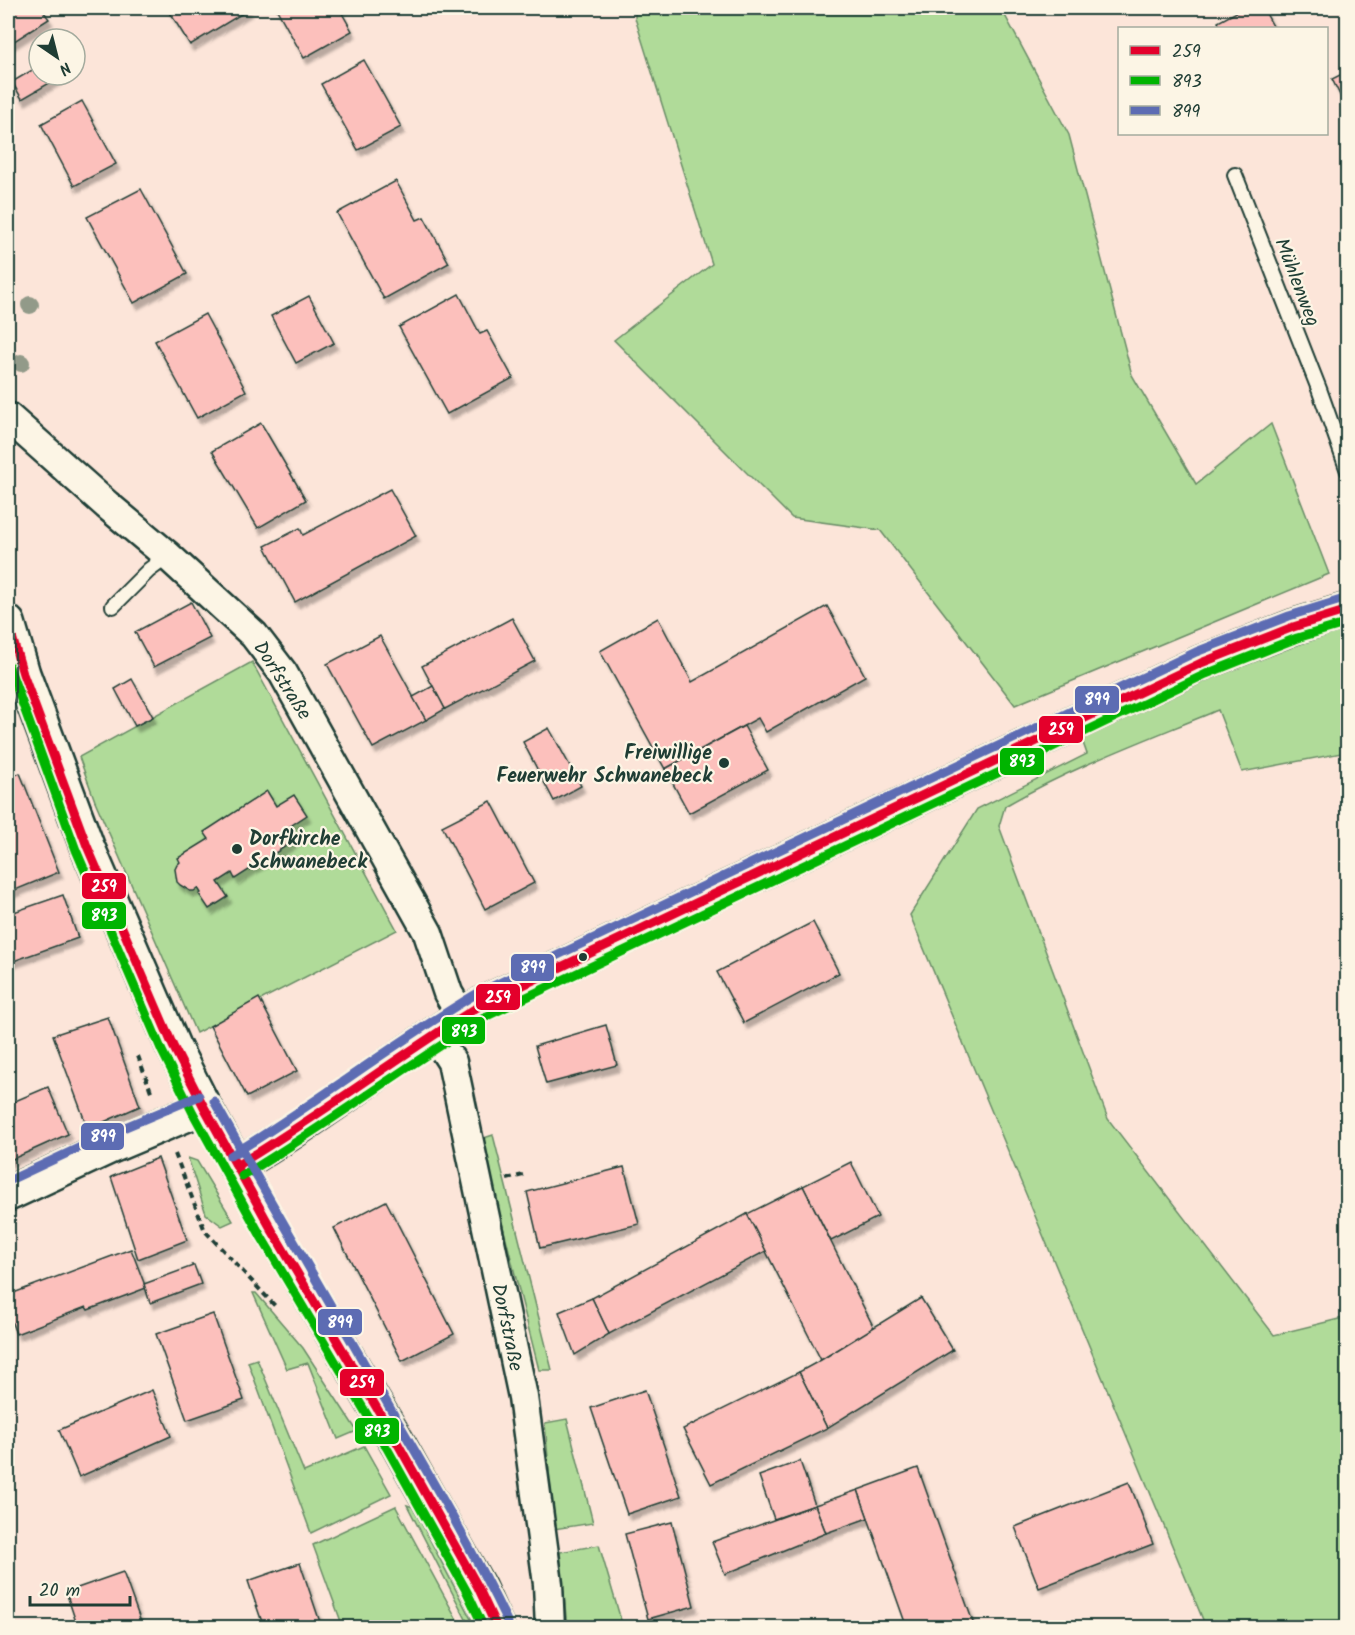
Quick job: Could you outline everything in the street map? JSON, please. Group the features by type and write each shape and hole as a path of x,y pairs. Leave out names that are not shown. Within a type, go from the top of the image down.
{"main road":[{"path":"236,1166 292,1132 434,1034 481,1005 1201,663 1293,627 1347,609"},
{"path":"8,623 24,674 87,846 173,1047 236,1166 478,1587 497,1628"},
{"path":"8,1194 109,1147 204,1107"}],"street":[{"name":"Dorfstraße","path":"8,417 168,556 254,635 283,673 428,933 448,993 462,1017"},
{"name":"Dorfstraße","path":"434,1034 452,1062 523,1398 548,1584 550,1628"}],"lane":[{"name":"Mühlenweg","path":"1235,175 1319,389 1347,471"},
{"path":"113,606 149,570 168,556"}],"path":[{"path":"507,1179 526,1174"}],"green space":[{"path":"635,8 1001,8 1069,135 1132,375 1196,484 1271,424 1329,574 1015,705 880,530 792,518 614,340 712,264 635,18"},
{"path":"1347,626 1347,752 1242,772 1218,710 1110,755 1030,792 1005,806 999,826 1108,1119 1274,1335 1347,1317 1347,1627 1206,1627 910,915 977,809 1087,754 1082,740 1088,733 1222,672"},
{"path":"252,662 397,930 196,1033 95,801 79,757"},
{"path":"493,1135 552,1370 539,1370 481,1139"},
{"path":"188,1158 197,1161 233,1221 222,1226 206,1214"},
{"path":"253,1293 256,1293 303,1348 357,1431 338,1439 308,1363 287,1369"},
{"path":"257,1359 304,1472 364,1446 391,1494 311,1533 248,1362"},
{"path":"567,1419 593,1523 554,1529 545,1423"},
{"path":"407,1505 413,1507 475,1627 470,1627"},
{"path":"396,1506 461,1627 343,1627 313,1545"},
{"path":"599,1545 623,1627 567,1627 560,1552"}],"building":[{"path":"8,8 41,8 49,19 36,27 27,27 27,33 8,45"},
{"path":"167,8 247,8 248,10 190,45"},
{"path":"276,8 339,8 352,31 304,58"},
{"path":"1244,8 1263,8 1273,27 1220,27 1218,22"},
{"path":"364,60 401,127 358,150 321,84"},
{"path":"1348,71 1348,97 1342,99 1332,79"},
{"path":"27,73 27,87 43,87 22,99 12,82"},
{"path":"82,101 116,164 74,186 41,124"},
{"path":"396,181 417,220 424,217 449,263 384,299 337,213"},
{"path":"141,189 187,274 134,303 87,217"},
{"path":"459,294 480,334 487,331 513,378 447,414 399,327"},
{"path":"309,296 334,343 296,363 271,316"},
{"path":"205,314 246,391 197,418 155,341"},
{"path":"261,423 306,500 258,528 212,451"},
{"path":"390,489 416,536 295,602 265,546 300,528 303,535"},
{"path":"191,602 210,638 154,667 135,632"},
{"path":"827,606 865,676 766,732 758,718 665,769 600,651 658,618 692,682"},
{"path":"512,618 535,661 445,709 422,666"},
{"path":"380,636 426,720 373,748 327,664"},
{"path":"132,679 153,717 135,726 115,689"},
{"path":"433,686 445,709 426,720 413,697"},
{"path":"744,726 768,770 689,813 665,769"},
{"path":"549,728 581,786 554,801 523,742"},
{"path":"20,773 59,872 8,893 8,778"},
{"name":"Dorfkirche Schwanebeck","path":"267,791 276,806 294,795 307,815 289,827 297,839 235,879 232,873 218,882 228,897 209,909 199,894 201,893 198,888 190,891 177,882 175,869 180,862 178,858 209,839 204,832"},
{"path":"491,801 534,883 485,909 442,826"},
{"path":"63,895 78,938 8,963 8,914"},
{"path":"813,922 839,973 744,1023 717,972"},
{"path":"259,998 297,1071 247,1097 210,1026"},
{"path":"108,1017 140,1106 88,1129 53,1035"},
{"path":"606,1025 617,1065 546,1084 535,1046"},
{"path":"48,1087 68,1134 8,1161 8,1104"},
{"path":"158,1158 187,1240 138,1259 111,1177"},
{"path":"851,1162 878,1217 831,1241 803,1186"},
{"path":"624,1167 639,1224 540,1248 527,1192"},
{"path":"803,1186 874,1328 821,1360 747,1214"},
{"path":"386,1201 454,1334 402,1361 334,1228"},
{"path":"747,1214 766,1251 609,1334 592,1298"},
{"path":"131,1249 146,1288 88,1310 86,1307 16,1334 8,1312 8,1295"},
{"path":"194,1265 201,1284 150,1303 144,1284"},
{"path":"592,1298 609,1334 575,1355 559,1312"},
{"path":"921,1298 953,1350 827,1428 799,1372"},
{"path":"213,1314 244,1400 187,1420 156,1334"},
{"path":"799,1372 827,1428 711,1484 683,1429"},
{"path":"152,1390 171,1436 79,1477 59,1430"},
{"path":"645,1390 681,1496 627,1514 591,1408"},
{"path":"800,1461 815,1505 774,1519 759,1476"},
{"path":"918,1468 975,1628 907,1628 858,1490"},
{"path":"1129,1482 1153,1544 1039,1588 1015,1527"},
{"path":"858,1490 868,1518 826,1533 815,1505"},
{"path":"815,1505 826,1533 725,1574 712,1542"},
{"path":"672,1522 694,1606 648,1619 625,1534"},
{"path":"300,1563 322,1628 264,1628 248,1581"},
{"path":"123,1572 143,1628 78,1628 66,1592"}],"transit line":[{"name":"899","path":"230,1156 476,994 1196,652 1289,616 1344,599"},
{"name":"259","path":"236,1166 481,1005 1201,663 1293,627 1348,610"},
{"name":"259","path":"8,623 23,674 87,846 173,1046 273,1232 398,1444 478,1587 497,1628"},
{"name":"893","path":"242,1176 487,1016 1206,674 1297,638 1348,623"},
{"name":"893","path":"8,664 76,850 162,1051 193,1113 262,1238 388,1450 467,1592 484,1628"},
{"name":"899","path":"8,1181 104,1136 199,1096"},
{"name":"899","path":"214,1101 442,1498 508,1623"}],"place":[{"name":"Freiwillige Feuerwehr Schwanebeck","path":"724,763"},
{"name":"Dorfkirche Schwanebeck","path":"237,849"}]}
